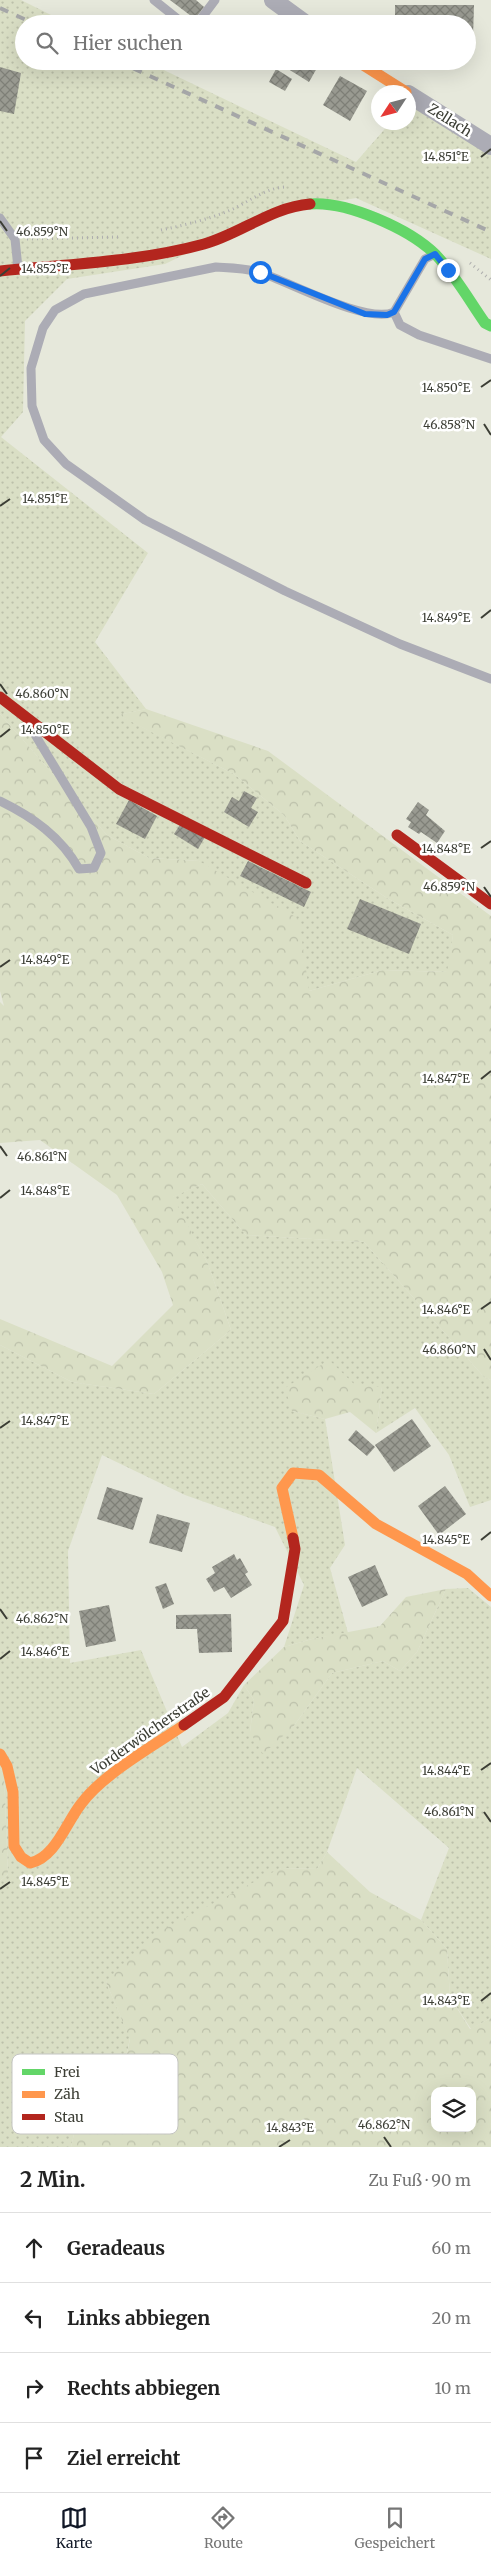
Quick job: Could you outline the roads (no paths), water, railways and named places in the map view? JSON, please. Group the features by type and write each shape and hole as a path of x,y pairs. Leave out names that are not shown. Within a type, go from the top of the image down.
{"street":[{"path":"274,0 294,15"},
{"name":"Zellach","path":"371,70 394,85"},
{"name":"Zellach","path":"416,99 491,146"},
{"path":"0,271 162,253 194,247 282,212 302,205 318,203 351,209 416,239 435,254 485,322 491,326"},
{"path":"0,697 119,789 306,883"},
{"path":"397,835 491,904"},
{"name":"Vorderwölcherstraße","path":"0,1754 7,1766 13,1792 14,1846 21,1857 30,1862 40,1861 50,1851 80,1804 96,1787 224,1697 283,1621 295,1549 282,1488 293,1473 319,1475 376,1524 467,1574 491,1596"}],"lane":[{"path":"154,0 173,15"},
{"path":"203,15 215,0"},
{"path":"0,218 15,239 18,269"},
{"path":"435,254 425,259 394,312 387,315 365,314 260,272 237,268 216,267 84,294 55,310 43,328 31,368 32,406 44,440 66,464 145,520 285,591 400,644 491,679"},
{"path":"394,312 400,325 419,335 491,359"},
{"path":"0,801 46,827 71,855 79,869 94,868 101,853 91,828 25,718"}],"railway":[{"path":"0,8 15,15"},
{"path":"137,70 491,232"}]}
